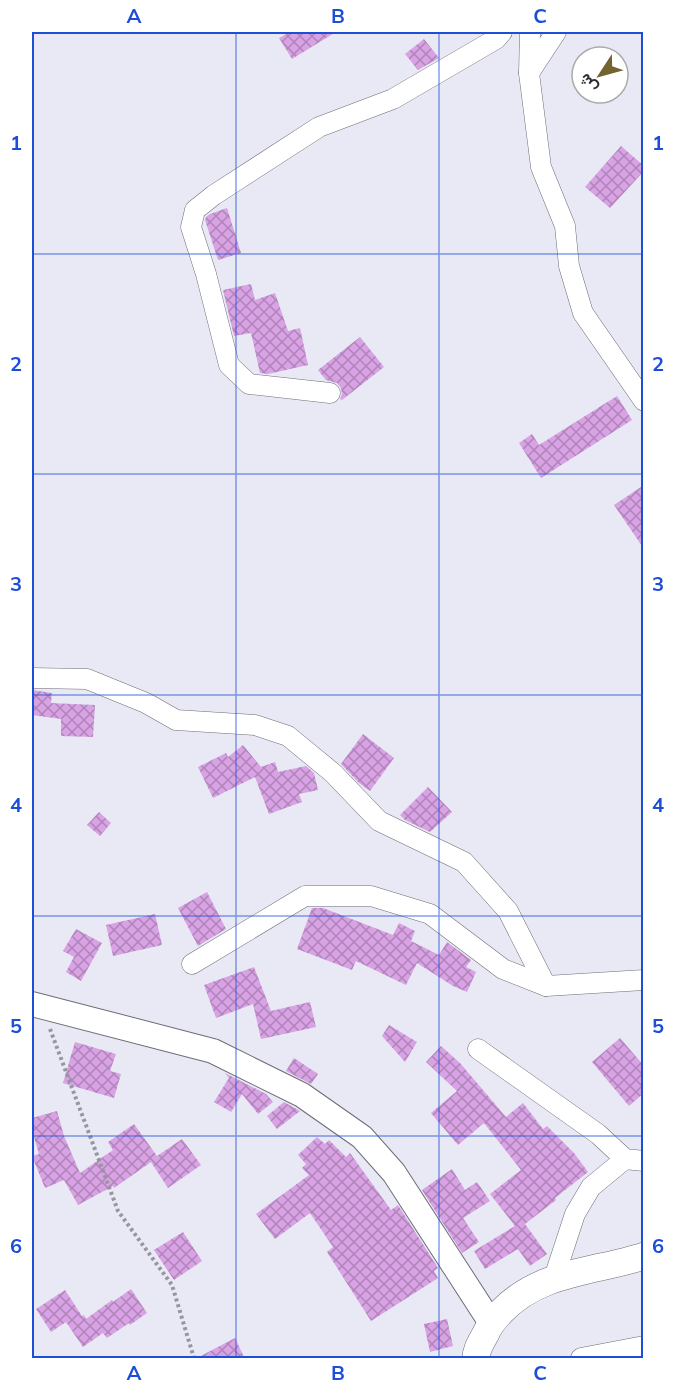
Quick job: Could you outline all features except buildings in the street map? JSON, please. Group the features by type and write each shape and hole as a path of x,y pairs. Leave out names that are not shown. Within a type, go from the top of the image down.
{"main road":[{"path":"476,1359 476,1352 491,1323 510,1303 528,1290 554,1278 644,1256"}],"street":[{"path":"330,393 249,384 229,365 206,274 191,227 195,210 214,195 319,127 393,99 496,39 502,32"},
{"path":"530,32 529,73 541,167 566,226 569,266 583,313 644,401"},
{"path":"529,73 556,32"},
{"path":"32,678 87,678 146,703 176,720 255,725 288,736 333,773 379,821 465,862 508,911 546,986"},
{"path":"192,964 305,896 371,896 430,914 503,969 546,986 644,980"},
{"path":"36,1005 213,1051 302,1095 362,1137 394,1173 491,1323"},
{"path":"478,1049 634,1160 591,1187 575,1214 554,1278"},
{"path":"581,1359 644,1346"}],"path":[{"path":"36,1005 118,1211 172,1285 194,1359"}]}
